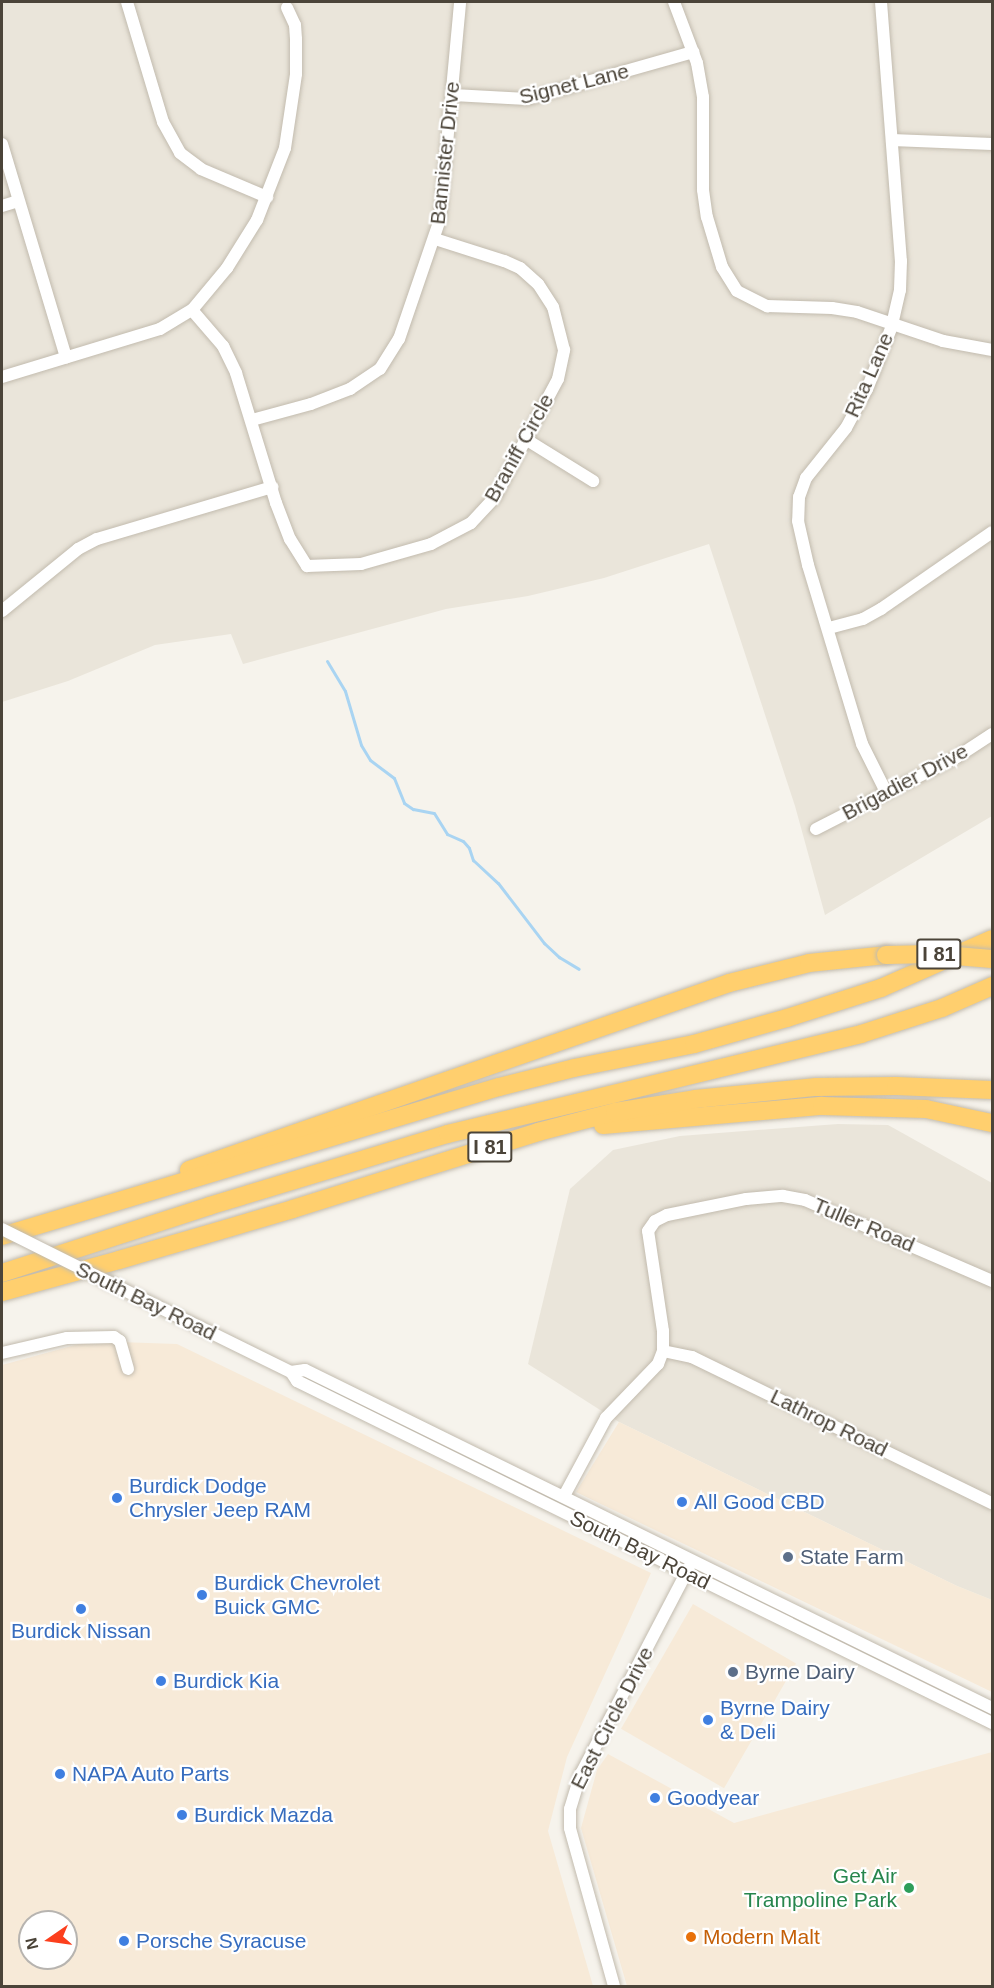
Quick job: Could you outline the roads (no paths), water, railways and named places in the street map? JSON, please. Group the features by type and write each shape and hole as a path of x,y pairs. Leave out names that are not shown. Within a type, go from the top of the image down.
{"highway":[{"path":"44,1223 499,1087 574,1068 694,1044 798,1015 891,984 993,939"},
{"name":"I 81","path":"2,1236 44,1223 225,1156 729,983 809,963 886,955 932,954 993,959"},
{"path":"2,1273 209,1206 448,1134 871,1031 942,1008 993,986"},
{"name":"I 81","path":"2,1292 293,1209 538,1132 634,1108 735,1094 855,1086 993,1090"},
{"path":"538,1132 747,1110 822,1106 926,1109 953,1112 993,1123"}],"street":[{"path":"127,2 163,122 180,153 201,168 267,197"},
{"name":"Bannister Drive","path":"252,420 311,404 350,389 381,369 399,339 440,219 460,2"},
{"path":"674,2 693,52 703,96 703,190 707,217 729,281 747,298 767,306 832,308 857,312 892,326 943,341 993,350"},
{"name":"Rita Lane","path":"881,2 901,261 900,290 892,326 867,389 846,428 806,478 799,497 798,521 808,565 829,628 862,744 886,792"},
{"path":"2,377 160,329 192,310 227,268 257,220 285,148 296,74 295,25 287,8"},
{"name":"Signet Lane","path":"453,96 527,99 693,52"},
{"path":"892,140 993,144"},
{"path":"2,144 66,358"},
{"path":"2,206 18,201"},
{"name":"Braniff Circle","path":"192,310 223,346 236,372 290,539 307,566 362,564 431,544 471,523 495,497 558,379 564,350 553,307 538,284 520,268 435,239"},
{"path":"527,440 594,482"},
{"path":"3,607 71,555 97,539 272,486"},
{"path":"829,628 863,619 881,609 993,532"},
{"name":"Brigadier Drive","path":"816,829 957,757 993,734"},
{"name":"Tuller Road","path":"663,1351 663,1331 648,1231 659,1219 667,1215 746,1199 783,1196 805,1200 993,1281"},
{"name":"South Bay Road","path":"2,1229 291,1372 297,1381 993,1708"},
{"path":"2,1353 67,1338 114,1337 120,1341 128,1369"},
{"path":"564,1496 606,1418 658,1364 663,1351"},
{"name":"Lathrop Road","path":"663,1351 692,1357 993,1503"},
{"name":"South Bay Road","path":"291,1372 305,1370 564,1496 690,1567 993,1723"},
{"name":"East Circle Drive","path":"614,1986 570,1828 570,1809 581,1774 690,1567"}],"waterway":[{"path":"327,661 345,691 361,745 370,760 394,778 404,803 413,809 434,813 447,834 463,841 469,848 473,860 498,883 544,943 559,957 579,969"}],"place":[{"name":"Burdick Dodge Chrysler Jeep RAM","path":"117,1498"},
{"name":"All Good CBD","path":"682,1502"},
{"name":"State Farm","path":"788,1557"},
{"name":"Burdick Chevrolet Buick GMC","path":"202,1595"},
{"name":"Burdick Nissan","path":"81,1609"},
{"name":"Byrne Dairy","path":"733,1672"},
{"name":"Burdick Kia","path":"161,1681"},
{"name":"Byrne Dairy & Deli","path":"708,1720"},
{"name":"NAPA Auto Parts","path":"60,1774"},
{"name":"Goodyear","path":"655,1798"},
{"name":"Burdick Mazda","path":"182,1815"},
{"name":"Get Air Trampoline Park","path":"909,1888"},
{"name":"Modern Malt","path":"691,1937"},
{"name":"Porsche Syracuse","path":"124,1941"}]}
